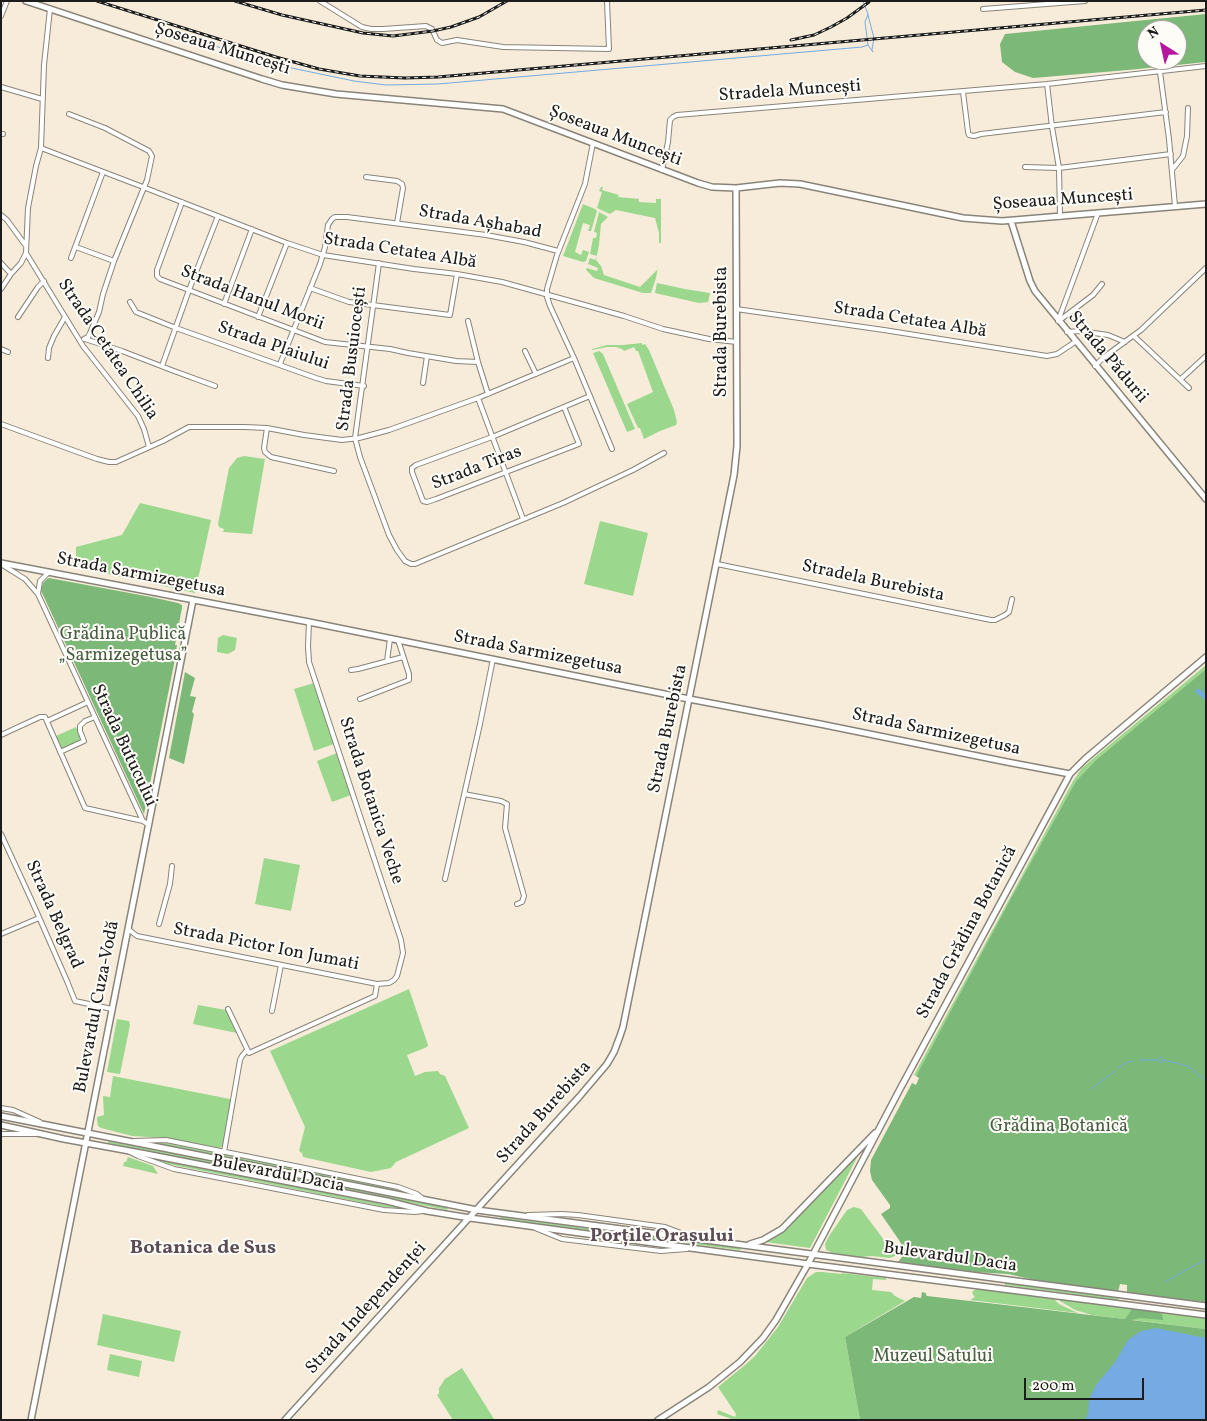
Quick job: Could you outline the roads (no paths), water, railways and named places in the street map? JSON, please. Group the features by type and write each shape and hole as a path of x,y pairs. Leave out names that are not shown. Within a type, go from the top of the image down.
{"main road":[{"name":"Șoseaua Muncești","path":"26,1 282,85 311,91 362,97 503,109 662,170 712,187 736,188 780,183 800,184 963,218 1011,221 1206,204"},
{"name":"Strada Burebista","path":"470,1218 597,1077 614,1052 623,1027 734,475 737,446 736,188"},
{"name":"Strada Pădurii","path":"1011,221 1032,286 1075,342 1206,499"},
{"name":"Strada Sarmizegetusa","path":"1,564 309,622 1070,774"},
{"name":"Bulevardul Cuza-Vodă","path":"31,1420 193,600"},
{"name":"Strada Grădina Botanică","path":"658,1420 709,1387 740,1362 776,1320 813,1255 1070,774 1085,758 1206,657"},
{"name":"Bulevardul Dacia","path":"1,1116 477,1210 1206,1306"},
{"name":"Bulevardul Dacia","path":"1,1125 470,1218 1206,1315"},
{"path":"744,1255 747,1245 763,1240 782,1229 880,1127"},
{"name":"Strada Independenței","path":"285,1420 470,1218"},
{"path":"1001,1288 1003,1279"}],"street":[{"path":"1,16 7,1"},
{"path":"320,1 362,27 383,29 426,26 432,29 437,40 442,43 457,40 503,47 609,49 607,1"},
{"path":"983,9 1085,1"},
{"path":"1,289 11,274 21,264 26,253 28,208 40,148 45,52 50,9"},
{"name":"Stradela Muncești","path":"662,170 668,142 670,120 677,115 963,92 1206,66"},
{"path":"1160,72 1166,112 1175,206"},
{"path":"1047,84 1059,168 1060,217"},
{"path":"1,87 42,99"},
{"path":"963,92 968,132 972,136 1166,112"},
{"path":"1172,170 1183,156 1187,136 1188,108"},
{"path":"69,114 105,128 150,152 152,156 148,177 114,261 96,319 88,337 84,339"},
{"path":"593,143 585,184 558,251 547,294 550,306 612,449"},
{"name":"Strada Cetatea Albă","path":"40,148 143,186 287,243 323,255 502,282 624,316 663,329 737,342"},
{"path":"1025,167 1059,168 1170,154"},
{"path":"72,258 103,172"},
{"name":"Strada Așhabad","path":"366,177 402,184 403,188 397,223"},
{"name":"Strada Hanul Morii","path":"182,202 157,270 157,276 160,279 330,343 390,349 456,361 478,362"},
{"path":"1058,321 1098,213"},
{"path":"1,215 7,220 27,247"},
{"path":"162,366 218,216"},
{"name":"Strada Așhabad","path":"323,255 328,225 335,217 397,223 500,237 558,251"},
{"path":"224,304 252,229"},
{"path":"258,317 287,243"},
{"path":"76,247 114,261"},
{"name":"Strada Cetatea Chilia","path":"26,253 78,339 138,416 149,447 189,427 244,426 323,438 342,440 356,438 389,430 478,398 574,358"},
{"path":"280,364 323,255"},
{"path":"1,263 11,274"},
{"name":"Strada Busuiocești","path":"379,264 356,438 360,457 389,535 400,556 410,564 415,564 522,519"},
{"path":"1095,366 1104,357 1134,336 1206,268"},
{"path":"310,288 342,300 373,306 450,315 457,274"},
{"path":"18,317 44,280"},
{"path":"1058,321 1093,296 1102,284"},
{"name":"Strada Plaiului","path":"130,302 136,312 176,328 316,378 364,386"},
{"name":"Strada Cetatea Albă","path":"736,309 1047,356 1057,354 1075,342"},
{"path":"48,358 49,348 65,317"},
{"path":"468,321 488,394"},
{"path":"1067,332 1080,331 1108,335 1125,342"},
{"path":"1134,336 1189,388"},
{"path":"78,339 84,339 128,353 215,386"},
{"path":"1,349 8,352"},
{"path":"525,351 536,374"},
{"path":"423,383 427,356"},
{"path":"1181,379 1206,356"},
{"name":"Strada Tiras","path":"564,407 579,444 427,502 423,501 412,474 412,470 416,465 492,437 590,396"},
{"path":"478,398 522,519 563,503 646,464 664,453"},
{"path":"1,424 104,461 119,461 149,447"},
{"path":"267,428 264,448 265,452 271,457 334,471"},
{"name":"Strada Butucului","path":"1,564 25,579 38,594 143,821 149,824"},
{"name":"Stradela Burebista","path":"717,564 990,620 996,620 1009,612 1012,599"},
{"path":"38,594 40,582 48,572"},
{"name":"Strada Botanica Veche","path":"309,622 309,662 403,946 397,976 388,983"},
{"path":"387,662 390,639"},
{"path":"360,699 408,680 409,674 398,640"},
{"path":"351,670 404,657"},
{"path":"445,879 493,659"},
{"path":"1,736 40,717 45,719 88,702"},
{"path":"60,752 84,741 80,726 95,716"},
{"path":"45,719 85,808 143,821"},
{"path":"464,794 501,801 507,804 505,828 524,896 522,902 517,904"},
{"name":"Strada Belgrad","path":"1,834 40,918 75,1001 112,1010"},
{"path":"159,924 170,884 172,866"},
{"path":"1,934 40,918"},
{"name":"Strada Pictor Ion Jumati","path":"128,928 138,936 377,984 388,983"},
{"name":"Strada Pictor Ion Jumati","path":"126,940 138,936"},
{"path":"272,1011 281,964"},
{"path":"228,1009 248,1053 375,996 377,984"},
{"path":"224,1152 241,1058 247,1050"},
{"name":"Bulevardul Dacia","path":"1,1108 12,1110 42,1123"},
{"name":"Bulevardul Dacia","path":"1,1134 42,1134"},
{"name":"Bulevardul Dacia","path":"131,1141 166,1140 390,1185 417,1194 424,1200"},
{"name":"Bulevardul Dacia","path":"128,1151 174,1168 384,1210 415,1212 426,1210"}],"water":[{"path":"1156,1328 1206,1338 1206,1420 1085,1420 1088,1413 1089,1400 1096,1385 1115,1362 1128,1340 1141,1331"}],"waterway":[{"path":"205,43 277,65 354,81 386,85 438,84 862,47 868,45 865,22 868,14 863,1"},
{"path":"868,15 874,38 872,50"},
{"path":"868,45 873,52"},
{"path":"1201,693 1206,688"},
{"path":"1198,691 1205,697"},
{"path":"1161,1057 1164,1060 1161,1063 1158,1060 1161,1057"},
{"path":"1139,1060 1158,1060"},
{"path":"1164,1060 1188,1066 1206,1081"},
{"path":"1118,1068 1133,1061"},
{"path":"1091,1089 1115,1071"},
{"path":"1165,1282 1206,1259"}],"railway":[{"path":"97,1 319,69 360,76 405,78 438,77 1206,10"},
{"path":"235,1 282,15 363,33 393,36 451,27 479,17 507,1"},
{"path":"791,40 814,35 831,27 869,2"}],"district":[{"name":"Porțile Orașului","path":"662,1238"},
{"name":"Botanica de Sus","path":"203,1249"}],"park label":[{"name":"Grădina Publică „Sarmizegetusa”","path":"123,646"},
{"name":"Grădina Botanică","path":"1059,1128"},
{"name":"Muzeul Satului","path":"933,1358"}]}
